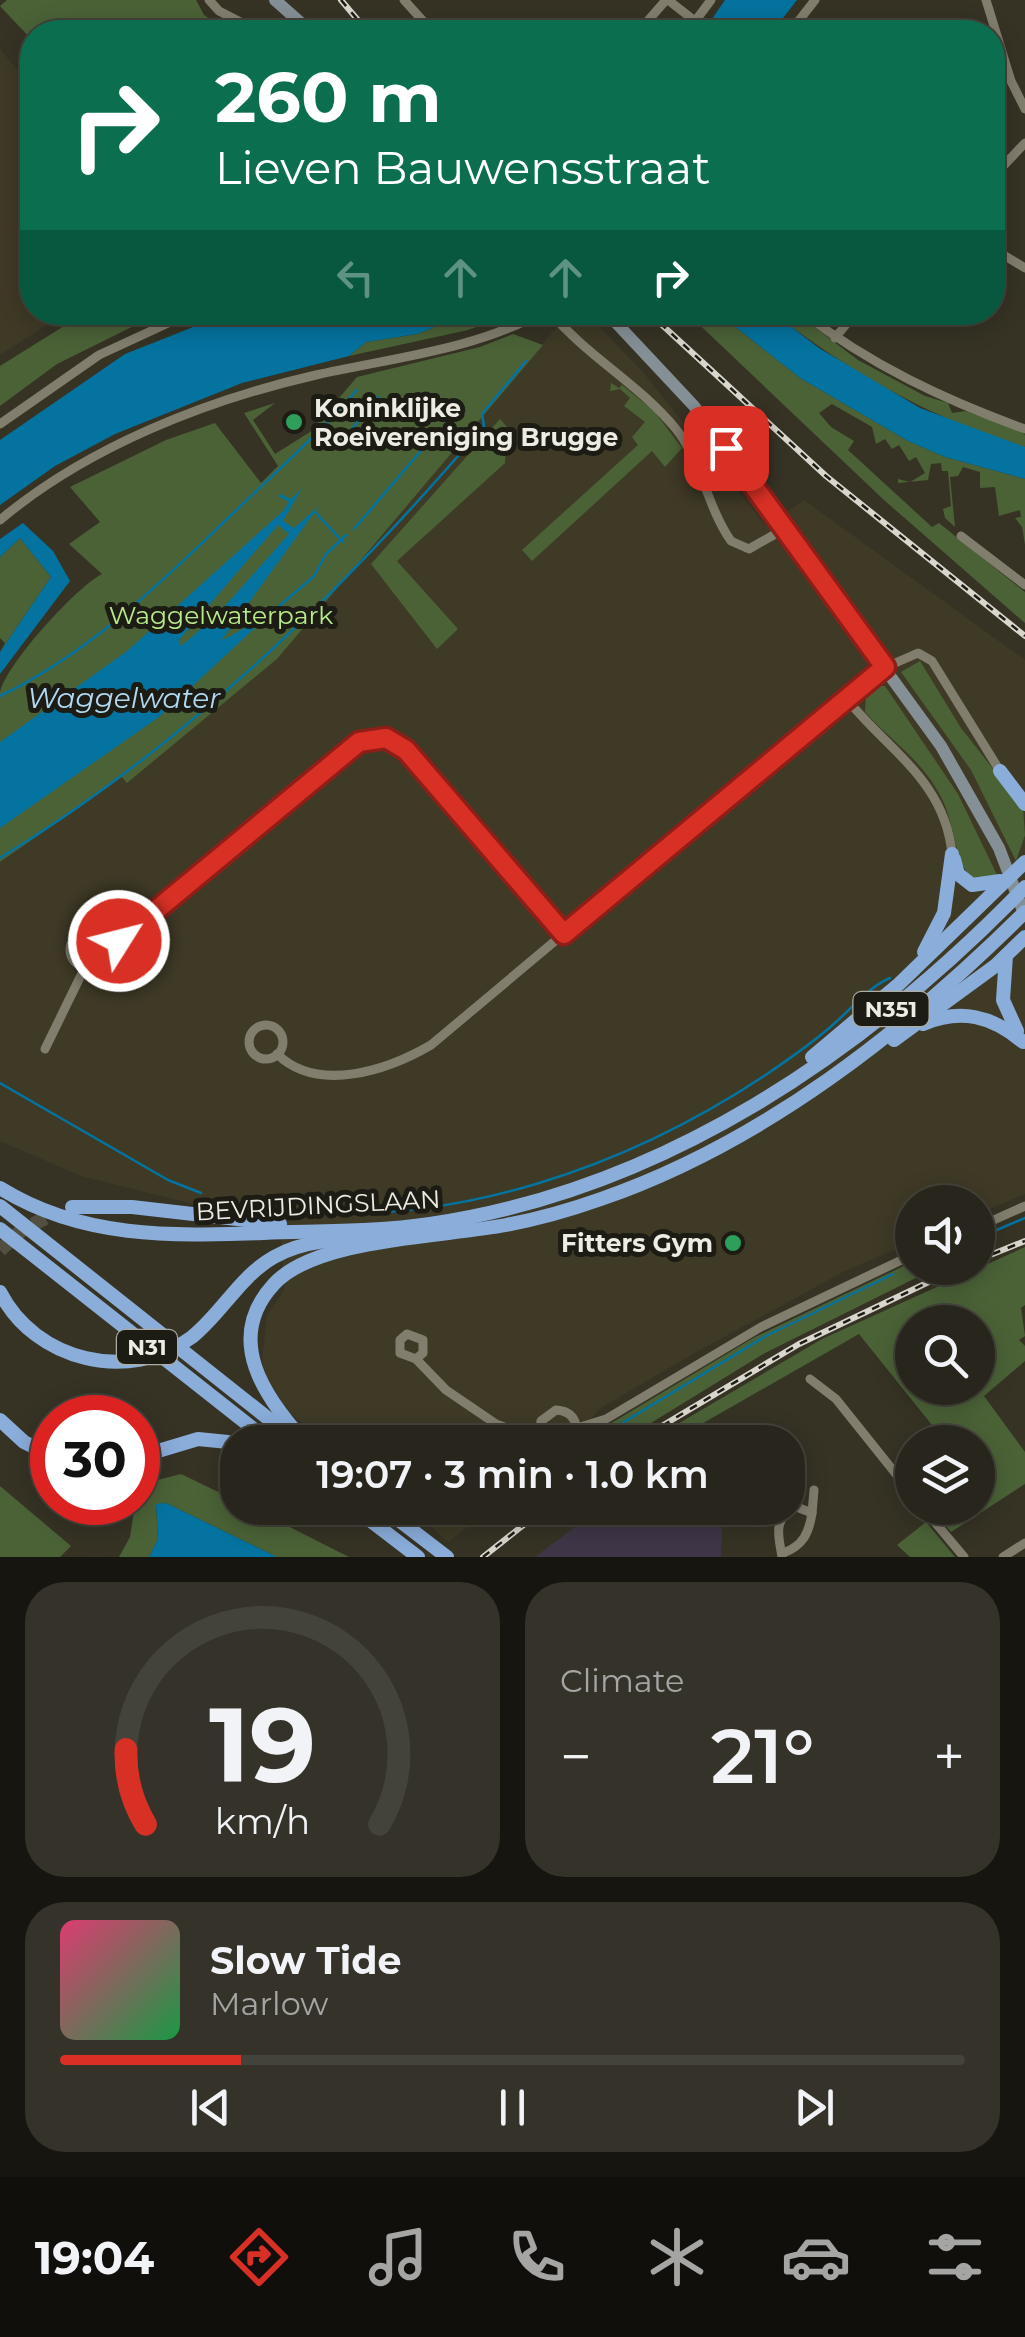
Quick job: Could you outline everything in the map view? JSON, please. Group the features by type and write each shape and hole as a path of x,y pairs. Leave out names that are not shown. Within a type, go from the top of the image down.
{"highway":[{"path":"1000,771 1025,785"},
{"path":"1000,771 1025,804"},
{"path":"742,1114 760,1094 884,997 1016,871 1025,849"},
{"path":"952,854 958,874 972,885 983,887 1016,871"},
{"path":"884,997 936,935 947,902 952,854"},
{"name":"BEVRIJDINGSLAAN","path":"0,1188 63,1218 124,1232 188,1235 430,1224 540,1200 646,1163 742,1114 898,1003 1025,887"},
{"name":"BEVRIJDINGSLAAN","path":"401,1240 504,1225 602,1199 721,1146 842,1069 942,990 1025,914"},
{"path":"842,1069 863,1062 1006,956 1025,937"},
{"path":"1006,956 1002,1000 1024,1043"},
{"path":"904,1032 938,1018 969,1015 1000,1025 1024,1043"},
{"name":"N31","path":"0,1206 280,1425"},
{"name":"N351","path":"72,1208 132,1207 254,1222 359,1227"},
{"name":"N31","path":"0,1229 248,1425"},
{"name":"N351","path":"0,1292 24,1325 48,1343 84,1358 116,1362 166,1351 202,1328 249,1276 276,1256 312,1242 401,1240"},
{"name":"N351","path":"289,1425 255,1374 250,1340 261,1302 276,1280 305,1261 401,1240"},
{"path":"0,1420 30,1445"},
{"path":"160,1450 198,1439 220,1441"},
{"path":"376,1525 418,1557"},
{"path":"406,1525 448,1557"}],"main road":[{"path":"276,0 298,20"},
{"path":"618,325 694,406 948,756 1003,858 1025,914"}],"street":[{"path":"209,0 219,11 237,20"},
{"path":"404,0 422,20"},
{"path":"649,20 667,0 692,20"},
{"path":"799,20 815,0"},
{"path":"1005,62 1025,109"},
{"path":"1005,165 1025,144"},
{"path":"0,424 99,355 164,325"},
{"path":"0,520 65,472 218,405 302,378 484,338 515,325"},
{"path":"560,325 653,403 679,433 730,541 750,548 784,529"},
{"path":"818,325 923,388 1025,429"},
{"path":"835,338 846,325"},
{"path":"961,536 1025,586"},
{"path":"277,1054 299,1070 330,1074 398,1062 448,1033 845,698 885,667 913,653 928,656 1000,771"},
{"path":"845,698 922,775 944,814 952,854"},
{"path":"45,1049 84,967 99,963 104,947 140,928 359,742 376,737 406,750 564,934"},
{"path":"84,967 70,952 77,936 94,934 104,947"},
{"path":"995,1219 1025,1206"},
{"path":"587,1425 606,1419 722,1348 828,1292 895,1262"},
{"path":"416,1359 446,1390 499,1425"},
{"path":"810,1379 836,1399 895,1473"},
{"path":"542,1425 544,1418 556,1410 571,1415 576,1425"},
{"path":"812,1513 794,1506 785,1513 775,1538 782,1555 801,1543 812,1513 814,1490"},
{"path":"938,1525 964,1557"},
{"path":"1003,1557 1025,1544"}],"shaded area":[{"path":"0,49 20,73 20,325 47,325 0,355"},
{"path":"559,325 598,325 642,371 766,526 804,500 1025,660 1025,1194 995,1207 995,1185 895,1185 895,1249 845,1271 691,1355 601,1408 586,1425 305,1425 287,1411 269,1384 262,1361 267,1316 284,1290 280,1218 217,1210 81,1176 0,1141 0,862 123,776 128,782 277,659"},
{"path":"430,1525 470,1525 448,1542"},
{"path":"577,1525 722,1525 721,1557 535,1557"}],"green space":[{"path":"7,0 196,0 211,20 20,20 20,27 0,6"},
{"path":"66,325 136,325 57,364 0,406 0,366"},
{"path":"440,325 482,325 349,356 366,342 417,334"},
{"path":"700,325 733,325 800,378 908,441 945,457 1025,479 1025,545 1022,527 1015,518 1021,517 1020,510 999,516 995,487 980,488 980,472 963,467 958,476 950,477 955,527 945,518 943,509 951,506 948,471 942,471 941,463 931,464 928,480 910,482 925,473 916,457 909,461 899,445 892,449 885,439 876,444 872,427 832,404 819,413 831,427 854,441 848,450 932,527 939,523 1025,592 1025,623 884,500"},
{"path":"790,325 812,325 858,360 925,396 948,403 952,413 966,411 1019,430 1025,435 1025,447 924,408 832,355"},
{"name":"Waggelwaterpark","path":"513,334 543,345 277,659 127,783 122,777 0,862 0,693 4,681 42,629 102,574 69,544 100,522 70,487 166,440 215,423 261,483 278,466 244,413 275,403 253,420 275,454 310,432 357,377 480,347"},
{"path":"611,383 619,388 622,385 654,411 682,448 665,467 652,451 532,561 522,550 638,445 632,437 645,422 624,406 630,398 620,389 610,391"},
{"path":"500,419 507,427 505,463 397,561 458,629 437,649 371,564"},
{"path":"20,538 51,577 0,652 5,643 0,638 0,557"},
{"path":"920,661 961,728 1023,807 1025,835 1016,861 971,770 901,672"},
{"path":"885,686 958,794 998,877 974,882 962,862 945,806 933,783 865,712 866,694"},
{"path":"1025,1247 1025,1305 1021,1308 1025,1336 1019,1340 1025,1346 1025,1361 995,1387 995,1305 897,1305 941,1285 995,1285 995,1261"},
{"path":"895,1270 895,1285 902,1285 765,1353 648,1425 608,1425 755,1337"},
{"path":"895,1306 895,1379 859,1334 700,1425 676,1425 822,1339"},
{"path":"916,1405 991,1405 1025,1452 1025,1484 995,1503 995,1425 932,1425"},
{"path":"181,1474 220,1493 220,1525 286,1525 349,1557 277,1557 166,1503 160,1504 160,1479"},
{"path":"0,1486 30,1511 30,1525 46,1525 71,1546 60,1557 0,1557"},
{"path":"132,1525 157,1525 158,1539 149,1557 119,1557"},
{"path":"922,1525 928,1525 955,1557 910,1557 897,1545"}],"water":[{"path":"725,0 797,0 781,20 711,20"},
{"path":"198,325 440,325 417,334 366,342 349,356 242,383 115,434 55,466 0,505 0,440 125,354"},
{"path":"733,325 789,325 819,348 920,408 1025,447 1025,479 945,457 908,441 800,378"},
{"name":"Waggelwater","path":"302,488 283,521 294,528 319,506 221,641 270,614 159,717 0,828 0,742 127,651 283,511 289,502 280,494 291,499","holes":["278,525 289,534 215,617 181,646 179,640"]},
{"path":"23,523 53,551 70,581 0,674 0,652 51,577 20,538 0,557 0,539"},
{"path":"166,1503 277,1557 149,1557 158,1539 160,1504"}],"waterway":[{"path":"0,858 134,766 259,662 430,487 484,426 482,414 526,361"},
{"path":"0,696 63,660 120,617 277,471 357,390"},
{"path":"337,447 378,397"},
{"path":"354,529 425,446"},
{"path":"314,511 343,542"},
{"path":"277,608 314,576 326,554 346,535"},
{"path":"281,1210 410,1210 474,1200 537,1184 598,1162 716,1106 770,1072 890,978"},
{"path":"0,1083 168,1180 201,1193"},
{"path":"995,1231 1025,1218"},
{"path":"619,1425 764,1337 893,1274"}],"tunnel":[{"path":"0,1250 22,1230 57,1212"}],"railway":[{"path":"341,0 358,20"},
{"path":"662,325 826,476 1025,636"},
{"path":"995,1253 1025,1241"},
{"path":"663,1425 799,1344 922,1285"},
{"path":"483,1557 523,1525"}],"place":[{"name":"Koninklijke Roeivereniging Brugge","path":"294,422"},
{"name":"Fitters Gym","path":"733,1243"}],"route":[{"path":"119,941 140,928 359,742 376,737 402,745 564,934 885,667 726,448"}]}
